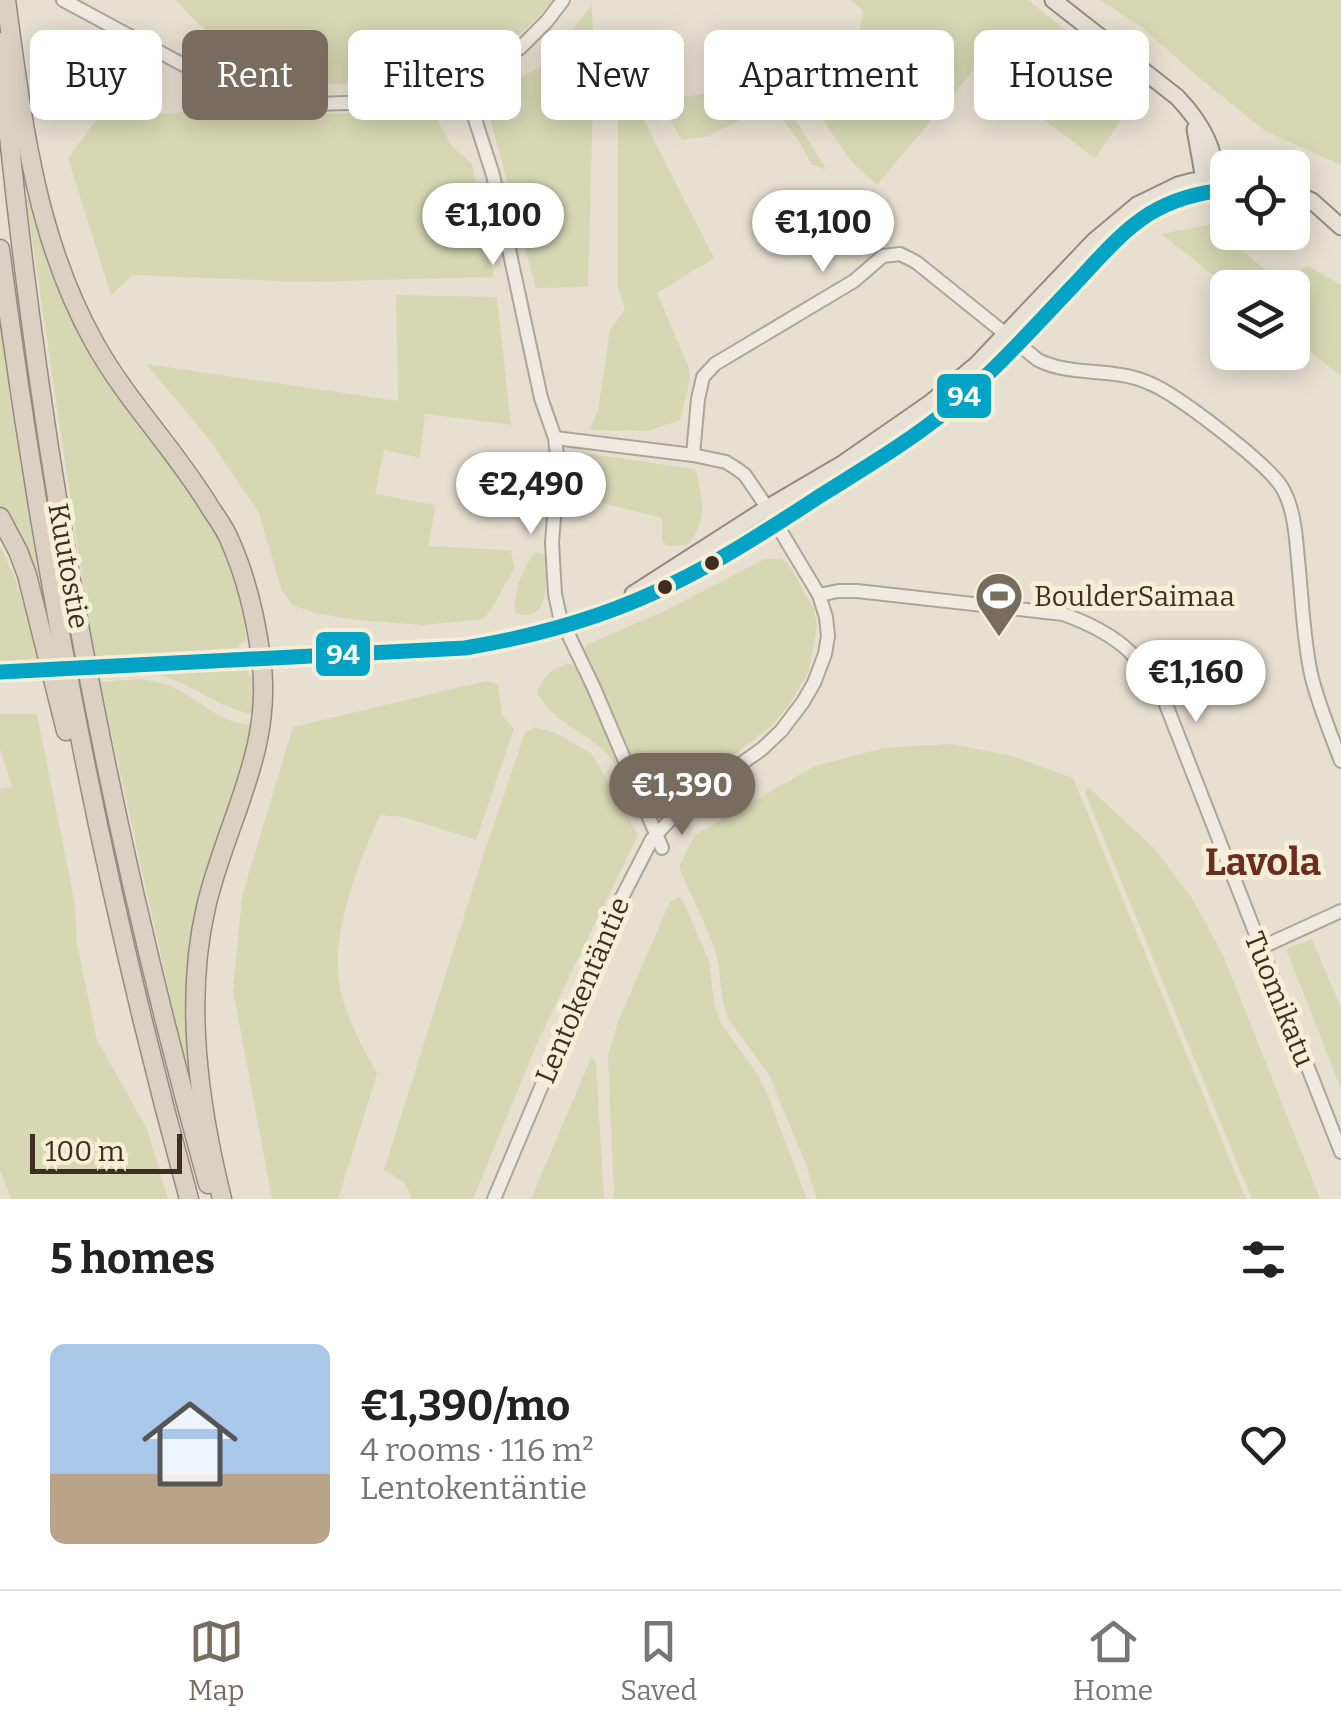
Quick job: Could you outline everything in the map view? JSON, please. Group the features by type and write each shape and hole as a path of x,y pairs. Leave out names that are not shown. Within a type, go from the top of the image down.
{"highway":[{"path":"6,0 24,133 55,258 72,300 113,374 198,488 230,540 248,594 262,659 257,752 211,890 197,961 197,1051 222,1199"},
{"name":"Kuutostie","path":"0,42 35,350 67,562 140,918 212,1199"},
{"name":"Kuutostie","path":"0,249 48,575 84,764 127,960 189,1199"},
{"path":"0,517 27,575 127,960"}],"main road":[{"path":"1054,0 1177,96 1210,166"},
{"path":"604,612 904,423 1012,340 1134,225 1165,206 1210,187"},
{"path":"1310,200 1341,227"},
{"path":"1310,209 1341,227"},
{"path":"0,672 465,648 564,626 678,582 776,524 918,432 981,382 1012,340"}],"street":[{"path":"63,0 230,90 268,101 348,103"},
{"path":"521,47 563,0"},
{"path":"475,120 493,175 541,398 556,438 552,543 555,594 564,626 662,848"},
{"path":"692,455 703,377 715,364 854,281 883,256 900,254 916,262 1038,360 1048,365 1122,374 1164,390 1266,469 1283,488 1293,518 1311,674 1341,760"},
{"name":"Lentokentäntie","path":"494,1199 637,865 657,834 687,802 762,749 781,730 803,702 820,668 828,636 819,595 767,508 737,469 726,462 692,455 556,438"},
{"name":"Tuomikatu","path":"819,595 857,591 1040,610 1084,622 1128,649 1151,674 1164,702 1341,1152"},
{"path":"1260,948 1341,911"}],"green space":[{"path":"176,0 553,0 521,33 521,30 348,30 348,84 343,84 328,83 328,30 207,30"},
{"path":"851,0 1028,0 1066,30 974,30 974,69 954,93 954,30 860,30 863,11"},
{"path":"1100,0 1341,0 1341,165 1265,131 1143,28"},
{"path":"592,5 593,30 572,30"},
{"path":"541,67 541,120 592,120 588,287 536,288 490,120 521,120 521,77"},
{"path":"704,94 704,120 740,120 706,137 682,140 670,120 684,120 684,97"},
{"path":"182,112 182,120 328,120 328,113 348,114 348,120 437,120 451,145 472,164 494,277 303,282 133,275 111,295 68,158 96,120 162,120 162,114"},
{"path":"618,120 644,120 714,258 657,293 690,379 680,420 648,431 589,430 598,410 610,330 625,309 618,288"},
{"path":"783,120 795,120 827,170 811,164"},
{"path":"823,120 931,120 877,185 851,161"},
{"path":"1044,120 1121,120 1095,158"},
{"path":"26,198 30,198 53,279 87,347 121,401 192,491 223,541 243,605 246,639 237,648 94,657"},
{"path":"1209,225 1210,250 1241,250 1266,270 1210,272 1161,234"},
{"path":"1308,266 1341,285 1341,376 1310,351 1310,270 1300,270"},
{"path":"396,295 497,297 511,425 425,414 420,458 384,450 375,494 436,505 428,546 511,550 514,568 483,619 424,625 356,620 292,605 282,591 259,513 209,439 146,364 398,401"},
{"path":"0,316 43,601 39,601 0,505"},
{"path":"584,453 695,469 702,509 694,537 687,545 667,546 662,540 662,518 575,496 577,458"},
{"path":"0,546 15,578 42,661 0,663"},
{"path":"535,552 546,558 544,598 534,613 516,614 519,582"},
{"path":"765,559 788,563 814,609 817,626 809,671 788,707 771,726 661,812 652,813 584,652 586,645 660,613"},
{"path":"568,663 577,667 641,807 638,811 614,762 594,742 558,717 537,692 549,674"},
{"path":"242,668 254,682 256,715 156,674 156,672"},
{"path":"140,679 172,687 232,721 254,724 252,741 201,895 193,1075 188,1077 100,682"},
{"path":"486,681 498,684 502,715 514,729 476,840 404,817 380,815 347,904 341,927 338,974 353,1026 377,1074 338,1199 272,1199 233,991 242,896 293,727"},
{"path":"0,714 37,714 97,1040 147,1129 168,1199 11,1199 0,1169 0,789 12,787 0,748"},
{"path":"534,727 555,733 592,754 638,835 538,1041 473,1199 412,1199 405,1183 384,1170 484,853 525,733"},
{"path":"951,744 1012,756 1073,778 1246,1199 817,1199 769,1075 727,1017 714,947 679,867 695,835 815,766 884,748"},
{"path":"1088,787 1154,848 1193,900 1223,955 1320,1199 1252,1199 1085,793"},
{"path":"679,897 709,961 720,1022 766,1091 807,1199 614,1199 608,1055 619,1019 670,902"},
{"path":"1312,939 1341,1008 1341,1089 1286,949"},
{"path":"591,1058 596,1062 604,1199 531,1199"}],"transit line":[{"name":"94","path":"0,672 465,648 546,631 624,605 731,552 934,421 997,365 1138,222 1167,205 1210,193"}],"place":[{"name":"BoulderSaimaa","path":"999,638"}],"district":[{"name":"Lavola","path":"1263,862"}]}
